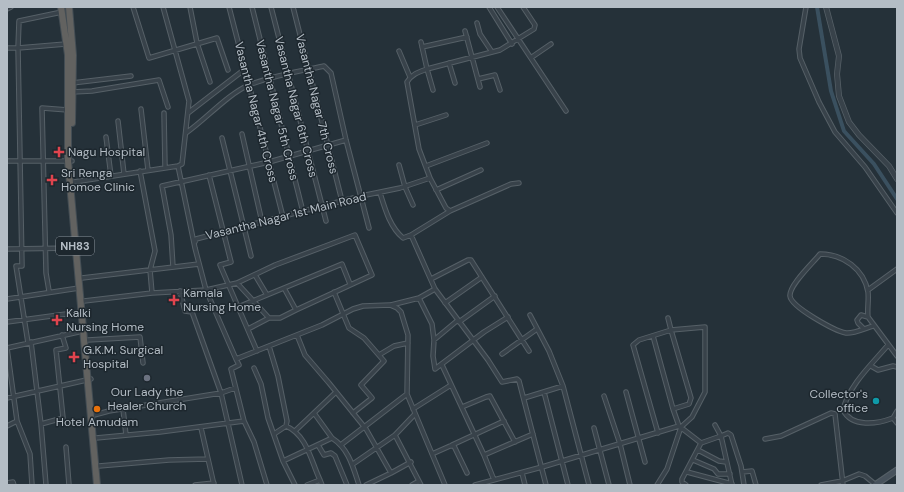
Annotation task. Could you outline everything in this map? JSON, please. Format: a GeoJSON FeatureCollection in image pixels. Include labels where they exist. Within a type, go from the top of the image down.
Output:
{"type":"FeatureCollection","features":[{"type":"Feature","properties":{"kind":"highway","name":"NH83"},"geometry":{"type":"LineString","coordinates":[[68,7],[72,36],[72,83],[68,110],[70,161],[76,248],[88,340],[89,379],[97,485]]}},
{"type":"Feature","properties":{"kind":"highway","name":"NH83"},"geometry":{"type":"LineString","coordinates":[[62,9],[68,44],[70,161],[74,182],[80,278],[79,288],[94,415],[100,485]]}},
{"type":"Feature","properties":{"kind":"main road"},"geometry":{"type":"LineString","coordinates":[[875,485],[897,470]]}},
{"type":"Feature","properties":{"kind":"street"},"geometry":{"type":"LineString","coordinates":[[7,9],[11,7]]}},
{"type":"Feature","properties":{"kind":"street"},"geometry":{"type":"LineString","coordinates":[[133,7],[149,58],[217,38],[228,70]]}},
{"type":"Feature","properties":{"kind":"street"},"geometry":{"type":"LineString","coordinates":[[74,182],[178,166],[182,164],[189,101],[163,7]]}},
{"type":"Feature","properties":{"kind":"street"},"geometry":{"type":"LineString","coordinates":[[190,7],[197,43],[210,82]]}},
{"type":"Feature","properties":{"kind":"street","name":"Vasantha Nagar 4th Cross"},"geometry":{"type":"LineString","coordinates":[[229,7],[283,216]]}},
{"type":"Feature","properties":{"kind":"street","name":"Vasantha Nagar 5th Cross"},"geometry":{"type":"LineString","coordinates":[[252,7],[303,212]]}},
{"type":"Feature","properties":{"kind":"street","name":"Vasantha Nagar 6th Cross"},"geometry":{"type":"LineString","coordinates":[[271,7],[321,207],[326,221]]}},
{"type":"Feature","properties":{"kind":"street","name":"Vasantha Nagar 7th Cross"},"geometry":{"type":"LineString","coordinates":[[292,7],[342,201]]}},
{"type":"Feature","properties":{"kind":"street"},"geometry":{"type":"LineString","coordinates":[[489,7],[512,44]]}},
{"type":"Feature","properties":{"kind":"street"},"geometry":{"type":"LineString","coordinates":[[497,7],[532,57],[566,111]]}},
{"type":"Feature","properties":{"kind":"street"},"geometry":{"type":"LineString","coordinates":[[410,78],[427,69],[492,52],[520,40],[536,27],[523,7]]}},
{"type":"Feature","properties":{"kind":"street"},"geometry":{"type":"LineString","coordinates":[[806,7],[799,49],[800,58],[819,102],[835,132],[865,167],[897,213]]}},
{"type":"Feature","properties":{"kind":"street"},"geometry":{"type":"LineString","coordinates":[[826,7],[839,56],[837,74],[839,96],[849,122],[859,135],[890,166],[897,179]]}},
{"type":"Feature","properties":{"kind":"street"},"geometry":{"type":"LineString","coordinates":[[46,485],[41,424],[30,343],[23,320],[16,266],[22,266],[18,48],[20,21],[62,9]]}},
{"type":"Feature","properties":{"kind":"street"},"geometry":{"type":"LineString","coordinates":[[477,23],[480,34],[492,52]]}},
{"type":"Feature","properties":{"kind":"street"},"geometry":{"type":"LineString","coordinates":[[465,31],[480,87]]}},
{"type":"Feature","properties":{"kind":"street"},"geometry":{"type":"LineString","coordinates":[[422,47],[467,37]]}},
{"type":"Feature","properties":{"kind":"street"},"geometry":{"type":"LineString","coordinates":[[421,42],[433,90]]}},
{"type":"Feature","properties":{"kind":"street"},"geometry":{"type":"LineString","coordinates":[[7,48],[68,44]]}},
{"type":"Feature","properties":{"kind":"street"},"geometry":{"type":"LineString","coordinates":[[532,57],[551,44]]}},
{"type":"Feature","properties":{"kind":"street"},"geometry":{"type":"LineString","coordinates":[[399,51],[410,78],[408,82],[419,149],[430,178],[446,208],[450,211]]}},
{"type":"Feature","properties":{"kind":"street"},"geometry":{"type":"LineString","coordinates":[[449,63],[455,83]]}},
{"type":"Feature","properties":{"kind":"street"},"geometry":{"type":"LineString","coordinates":[[186,133],[235,94],[249,85],[324,66],[331,73],[346,140],[369,228]]}},
{"type":"Feature","properties":{"kind":"street"},"geometry":{"type":"LineString","coordinates":[[188,113],[245,69]]}},
{"type":"Feature","properties":{"kind":"street"},"geometry":{"type":"LineString","coordinates":[[478,79],[495,75],[500,90]]}},
{"type":"Feature","properties":{"kind":"street"},"geometry":{"type":"LineString","coordinates":[[72,83],[131,76]]}},
{"type":"Feature","properties":{"kind":"street"},"geometry":{"type":"LineString","coordinates":[[70,92],[92,91],[159,80],[168,107]]}},
{"type":"Feature","properties":{"kind":"street"},"geometry":{"type":"LineString","coordinates":[[49,291],[46,273],[45,248],[42,108],[68,110]]}},
{"type":"Feature","properties":{"kind":"street"},"geometry":{"type":"LineString","coordinates":[[141,109],[148,170]]}},
{"type":"Feature","properties":{"kind":"street"},"geometry":{"type":"LineString","coordinates":[[164,113],[166,167]]}},
{"type":"Feature","properties":{"kind":"street"},"geometry":{"type":"LineString","coordinates":[[415,125],[446,115]]}},
{"type":"Feature","properties":{"kind":"street"},"geometry":{"type":"LineString","coordinates":[[118,120],[124,174]]}},
{"type":"Feature","properties":{"kind":"street"},"geometry":{"type":"LineString","coordinates":[[242,134],[262,222]]}},
{"type":"Feature","properties":{"kind":"street"},"geometry":{"type":"LineString","coordinates":[[106,137],[111,176]]}},
{"type":"Feature","properties":{"kind":"street"},"geometry":{"type":"LineString","coordinates":[[222,138],[251,256]]}},
{"type":"Feature","properties":{"kind":"street"},"geometry":{"type":"LineString","coordinates":[[172,267],[171,235],[162,186],[269,162],[327,147],[346,140]]}},
{"type":"Feature","properties":{"kind":"street"},"geometry":{"type":"LineString","coordinates":[[426,166],[487,143]]}},
{"type":"Feature","properties":{"kind":"street"},"geometry":{"type":"LineString","coordinates":[[7,161],[70,161]]}},
{"type":"Feature","properties":{"kind":"street"},"geometry":{"type":"LineString","coordinates":[[178,166],[206,290],[239,365],[231,369],[235,388],[244,421],[254,442],[267,485]]}},
{"type":"Feature","properties":{"kind":"street"},"geometry":{"type":"LineString","coordinates":[[399,166],[405,187],[413,205]]}},
{"type":"Feature","properties":{"kind":"street"},"geometry":{"type":"LineString","coordinates":[[436,190],[481,170]]}},
{"type":"Feature","properties":{"kind":"street"},"geometry":{"type":"LineString","coordinates":[[140,171],[155,251],[150,270],[152,294]]}},
{"type":"Feature","properties":{"kind":"street"},"geometry":{"type":"LineString","coordinates":[[209,175],[232,262],[220,265],[257,351]]}},
{"type":"Feature","properties":{"kind":"street","name":"Vasantha Nagar 1st Main Road"},"geometry":{"type":"LineString","coordinates":[[194,242],[196,239],[361,196],[405,187],[430,178]]}},
{"type":"Feature","properties":{"kind":"street"},"geometry":{"type":"LineString","coordinates":[[380,193],[390,220],[399,235],[403,238],[411,235],[450,211],[511,184],[519,183]]}},
{"type":"Feature","properties":{"kind":"street"},"geometry":{"type":"LineString","coordinates":[[84,301],[180,291],[206,290],[228,286],[275,265],[355,235],[372,276],[350,284],[280,318],[269,318],[248,329]]}},
{"type":"Feature","properties":{"kind":"street"},"geometry":{"type":"LineString","coordinates":[[411,235],[435,289],[502,382],[517,379],[519,381],[546,485]]}},
{"type":"Feature","properties":{"kind":"street"},"geometry":{"type":"LineString","coordinates":[[7,249],[76,248]]}},
{"type":"Feature","properties":{"kind":"street"},"geometry":{"type":"LineString","coordinates":[[873,326],[846,333],[799,308],[792,302],[790,295],[792,286],[820,254],[842,258],[858,270],[864,280],[868,290],[868,317],[873,326],[897,356]]}},
{"type":"Feature","properties":{"kind":"street"},"geometry":{"type":"LineString","coordinates":[[431,279],[469,259],[523,339],[529,351]]}},
{"type":"Feature","properties":{"kind":"street"},"geometry":{"type":"LineString","coordinates":[[80,278],[199,264]]}},
{"type":"Feature","properties":{"kind":"street"},"geometry":{"type":"LineString","coordinates":[[238,307],[342,264],[350,284]]}},
{"type":"Feature","properties":{"kind":"street"},"geometry":{"type":"LineString","coordinates":[[868,290],[897,270]]}},
{"type":"Feature","properties":{"kind":"street"},"geometry":{"type":"LineString","coordinates":[[255,275],[266,295]]}},
{"type":"Feature","properties":{"kind":"street"},"geometry":{"type":"LineString","coordinates":[[445,302],[482,277]]}},
{"type":"Feature","properties":{"kind":"street"},"geometry":{"type":"LineString","coordinates":[[237,283],[269,318]]}},
{"type":"Feature","properties":{"kind":"street"},"geometry":{"type":"LineString","coordinates":[[7,298],[79,288]]}},
{"type":"Feature","properties":{"kind":"street"},"geometry":{"type":"LineString","coordinates":[[284,288],[296,310]]}},
{"type":"Feature","properties":{"kind":"street"},"geometry":{"type":"LineString","coordinates":[[236,359],[297,335],[363,306],[390,305],[419,298],[435,289]]}},
{"type":"Feature","properties":{"kind":"street"},"geometry":{"type":"LineString","coordinates":[[180,291],[185,311],[192,312],[221,393],[226,425],[242,485]]}},
{"type":"Feature","properties":{"kind":"street"},"geometry":{"type":"LineString","coordinates":[[334,292],[342,314],[352,332],[364,338],[384,361],[361,385],[372,398],[353,413]]}},
{"type":"Feature","properties":{"kind":"street"},"geometry":{"type":"LineString","coordinates":[[434,340],[494,296]]}},
{"type":"Feature","properties":{"kind":"street"},"geometry":{"type":"LineString","coordinates":[[419,298],[432,324],[434,340],[434,368],[437,369],[473,340],[508,317]]}},
{"type":"Feature","properties":{"kind":"street"},"geometry":{"type":"LineString","coordinates":[[390,305],[398,308],[407,326],[407,394],[445,485]]}},
{"type":"Feature","properties":{"kind":"street"},"geometry":{"type":"LineString","coordinates":[[7,322],[81,312]]}},
{"type":"Feature","properties":{"kind":"street"},"geometry":{"type":"LineString","coordinates":[[530,315],[563,386],[588,485]]}},
{"type":"Feature","properties":{"kind":"street"},"geometry":{"type":"LineString","coordinates":[[864,329],[860,327],[857,320],[862,315],[868,317]]}},
{"type":"Feature","properties":{"kind":"street"},"geometry":{"type":"LineString","coordinates":[[668,318],[691,402],[698,406]]}},
{"type":"Feature","properties":{"kind":"street"},"geometry":{"type":"LineString","coordinates":[[475,485],[522,473],[658,432],[680,427],[689,420],[705,392],[705,327],[672,330],[639,340],[633,345],[658,432]]}},
{"type":"Feature","properties":{"kind":"street"},"geometry":{"type":"LineString","coordinates":[[502,354],[537,329]]}},
{"type":"Feature","properties":{"kind":"street"},"geometry":{"type":"LineString","coordinates":[[32,485],[30,454],[17,421],[9,372],[7,348],[83,331]]}},
{"type":"Feature","properties":{"kind":"street"},"geometry":{"type":"LineString","coordinates":[[41,424],[63,418],[56,350],[66,348],[62,335]]}},
{"type":"Feature","properties":{"kind":"street"},"geometry":{"type":"LineString","coordinates":[[297,335],[305,356],[364,427],[391,473]]}},
{"type":"Feature","properties":{"kind":"street"},"geometry":{"type":"LineString","coordinates":[[653,336],[673,409],[680,427],[701,443]]}},
{"type":"Feature","properties":{"kind":"street"},"geometry":{"type":"LineString","coordinates":[[88,340],[140,337],[144,363]]}},
{"type":"Feature","properties":{"kind":"street"},"geometry":{"type":"LineString","coordinates":[[379,355],[394,346],[408,344]]}},
{"type":"Feature","properties":{"kind":"street"},"geometry":{"type":"LineString","coordinates":[[888,345],[851,392],[843,410],[850,419],[862,422],[880,422],[893,418],[897,411]]}},
{"type":"Feature","properties":{"kind":"street"},"geometry":{"type":"LineString","coordinates":[[268,346],[280,386],[287,421],[286,426],[274,434]]}},
{"type":"Feature","properties":{"kind":"street"},"geometry":{"type":"LineString","coordinates":[[442,365],[494,480]]}},
{"type":"Feature","properties":{"kind":"street"},"geometry":{"type":"LineString","coordinates":[[871,366],[878,370],[893,366],[897,367]]}},
{"type":"Feature","properties":{"kind":"street"},"geometry":{"type":"LineString","coordinates":[[254,368],[261,384],[268,418],[283,461],[295,485]]}},
{"type":"Feature","properties":{"kind":"street"},"geometry":{"type":"LineString","coordinates":[[7,398],[89,379]]}},
{"type":"Feature","properties":{"kind":"street"},"geometry":{"type":"LineString","coordinates":[[413,409],[451,385]]}},
{"type":"Feature","properties":{"kind":"street"},"geometry":{"type":"LineString","coordinates":[[524,398],[563,386]]}},
{"type":"Feature","properties":{"kind":"street"},"geometry":{"type":"LineString","coordinates":[[94,415],[221,393],[235,388]]}},
{"type":"Feature","properties":{"kind":"street"},"geometry":{"type":"LineString","coordinates":[[296,430],[336,392]]}},
{"type":"Feature","properties":{"kind":"street"},"geometry":{"type":"LineString","coordinates":[[544,392],[568,485]]}},
{"type":"Feature","properties":{"kind":"street"},"geometry":{"type":"LineString","coordinates":[[626,392],[645,462]]}},
{"type":"Feature","properties":{"kind":"street"},"geometry":{"type":"LineString","coordinates":[[342,444],[407,394]]}},
{"type":"Feature","properties":{"kind":"street"},"geometry":{"type":"LineString","coordinates":[[462,407],[490,396],[515,442]]}},
{"type":"Feature","properties":{"kind":"street"},"geometry":{"type":"LineString","coordinates":[[604,396],[620,444],[630,485]]}},
{"type":"Feature","properties":{"kind":"street"},"geometry":{"type":"LineString","coordinates":[[673,409],[691,402]]}},
{"type":"Feature","properties":{"kind":"street"},"geometry":{"type":"LineString","coordinates":[[123,409],[126,435]]}},
{"type":"Feature","properties":{"kind":"street"},"geometry":{"type":"LineString","coordinates":[[314,413],[332,438],[342,444],[353,464],[359,485]]}},
{"type":"Feature","properties":{"kind":"street"},"geometry":{"type":"LineString","coordinates":[[765,439],[781,436],[831,413],[834,414],[842,464],[842,483]]}},
{"type":"Feature","properties":{"kind":"street"},"geometry":{"type":"LineString","coordinates":[[353,464],[395,435],[415,414]]}},
{"type":"Feature","properties":{"kind":"street"},"geometry":{"type":"LineString","coordinates":[[893,418],[897,423]]}},
{"type":"Feature","properties":{"kind":"street"},"geometry":{"type":"LineString","coordinates":[[7,426],[17,421]]}},
{"type":"Feature","properties":{"kind":"street"},"geometry":{"type":"LineString","coordinates":[[96,438],[201,428],[244,421]]}},
{"type":"Feature","properties":{"kind":"street"},"geometry":{"type":"LineString","coordinates":[[432,454],[504,421]]}},
{"type":"Feature","properties":{"kind":"street"},"geometry":{"type":"LineString","coordinates":[[687,472],[732,485],[721,436],[715,425]]}},
{"type":"Feature","properties":{"kind":"street"},"geometry":{"type":"LineString","coordinates":[[286,426],[296,430],[308,449],[322,485]]}},
{"type":"Feature","properties":{"kind":"street"},"geometry":{"type":"LineString","coordinates":[[658,485],[667,469],[680,427]]}},
{"type":"Feature","properties":{"kind":"street"},"geometry":{"type":"LineString","coordinates":[[195,485],[214,484],[201,428]]}},
{"type":"Feature","properties":{"kind":"street"},"geometry":{"type":"LineString","coordinates":[[594,428],[608,485]]}},
{"type":"Feature","properties":{"kind":"street"},"geometry":{"type":"LineString","coordinates":[[686,485],[682,482],[701,443],[728,433],[731,435],[742,472],[744,485]]}},
{"type":"Feature","properties":{"kind":"street"},"geometry":{"type":"LineString","coordinates":[[484,455],[533,434]]}},
{"type":"Feature","properties":{"kind":"street"},"geometry":{"type":"LineString","coordinates":[[395,435],[411,462],[420,483],[412,485]]}},
{"type":"Feature","properties":{"kind":"street"},"geometry":{"type":"LineString","coordinates":[[283,461],[332,438]]}},
{"type":"Feature","properties":{"kind":"street"},"geometry":{"type":"LineString","coordinates":[[318,445],[324,455],[331,453],[335,456],[347,485]]}},
{"type":"Feature","properties":{"kind":"street"},"geometry":{"type":"LineString","coordinates":[[452,445],[455,447],[466,473]]}},
{"type":"Feature","properties":{"kind":"street"},"geometry":{"type":"LineString","coordinates":[[66,447],[69,485]]}},
{"type":"Feature","properties":{"kind":"street"},"geometry":{"type":"LineString","coordinates":[[698,450],[726,462]]}},
{"type":"Feature","properties":{"kind":"street"},"geometry":{"type":"LineString","coordinates":[[99,466],[169,460],[208,459]]}},
{"type":"Feature","properties":{"kind":"street"},"geometry":{"type":"LineString","coordinates":[[693,460],[714,469],[718,474],[730,474]]}},
{"type":"Feature","properties":{"kind":"street"},"geometry":{"type":"LineString","coordinates":[[366,485],[411,462]]}},
{"type":"Feature","properties":{"kind":"street"},"geometry":{"type":"LineString","coordinates":[[742,472],[752,471],[756,485]]}},
{"type":"Feature","properties":{"kind":"street"},"geometry":{"type":"LineString","coordinates":[[522,473],[525,485]]}},
{"type":"Feature","properties":{"kind":"street"},"geometry":{"type":"LineString","coordinates":[[821,485],[842,483],[863,474],[875,485]]}},
{"type":"Feature","properties":{"kind":"street"},"geometry":{"type":"LineString","coordinates":[[307,485],[320,480]]}},
{"type":"Feature","properties":{"kind":"street"},"geometry":{"type":"LineString","coordinates":[[7,483],[13,482],[14,485]]}},
{"type":"Feature","properties":{"kind":"waterway"},"geometry":{"type":"LineString","coordinates":[[817,7],[831,91],[844,131],[874,164],[897,199]]}},
{"type":"Feature","properties":{"kind":"place","name":"Nagu Hospital"},"geometry":{"type":"Point","coordinates":[59,152]}},
{"type":"Feature","properties":{"kind":"place","name":"Sri Renga Homoe Clinic"},"geometry":{"type":"Point","coordinates":[52,180]}},
{"type":"Feature","properties":{"kind":"place","name":"Kamala Nursing Home"},"geometry":{"type":"Point","coordinates":[174,300]}},
{"type":"Feature","properties":{"kind":"place","name":"Kalki Nursing Home"},"geometry":{"type":"Point","coordinates":[57,320]}},
{"type":"Feature","properties":{"kind":"place","name":"G.K.M. Surgical Hospital"},"geometry":{"type":"Point","coordinates":[74,357]}},
{"type":"Feature","properties":{"kind":"place","name":"Our Lady the Healer Church"},"geometry":{"type":"Point","coordinates":[147,378]}},
{"type":"Feature","properties":{"kind":"place","name":"Collector's office"},"geometry":{"type":"Point","coordinates":[876,401]}},
{"type":"Feature","properties":{"kind":"place","name":"Hotel Amudam"},"geometry":{"type":"Point","coordinates":[97,409]}}]}
